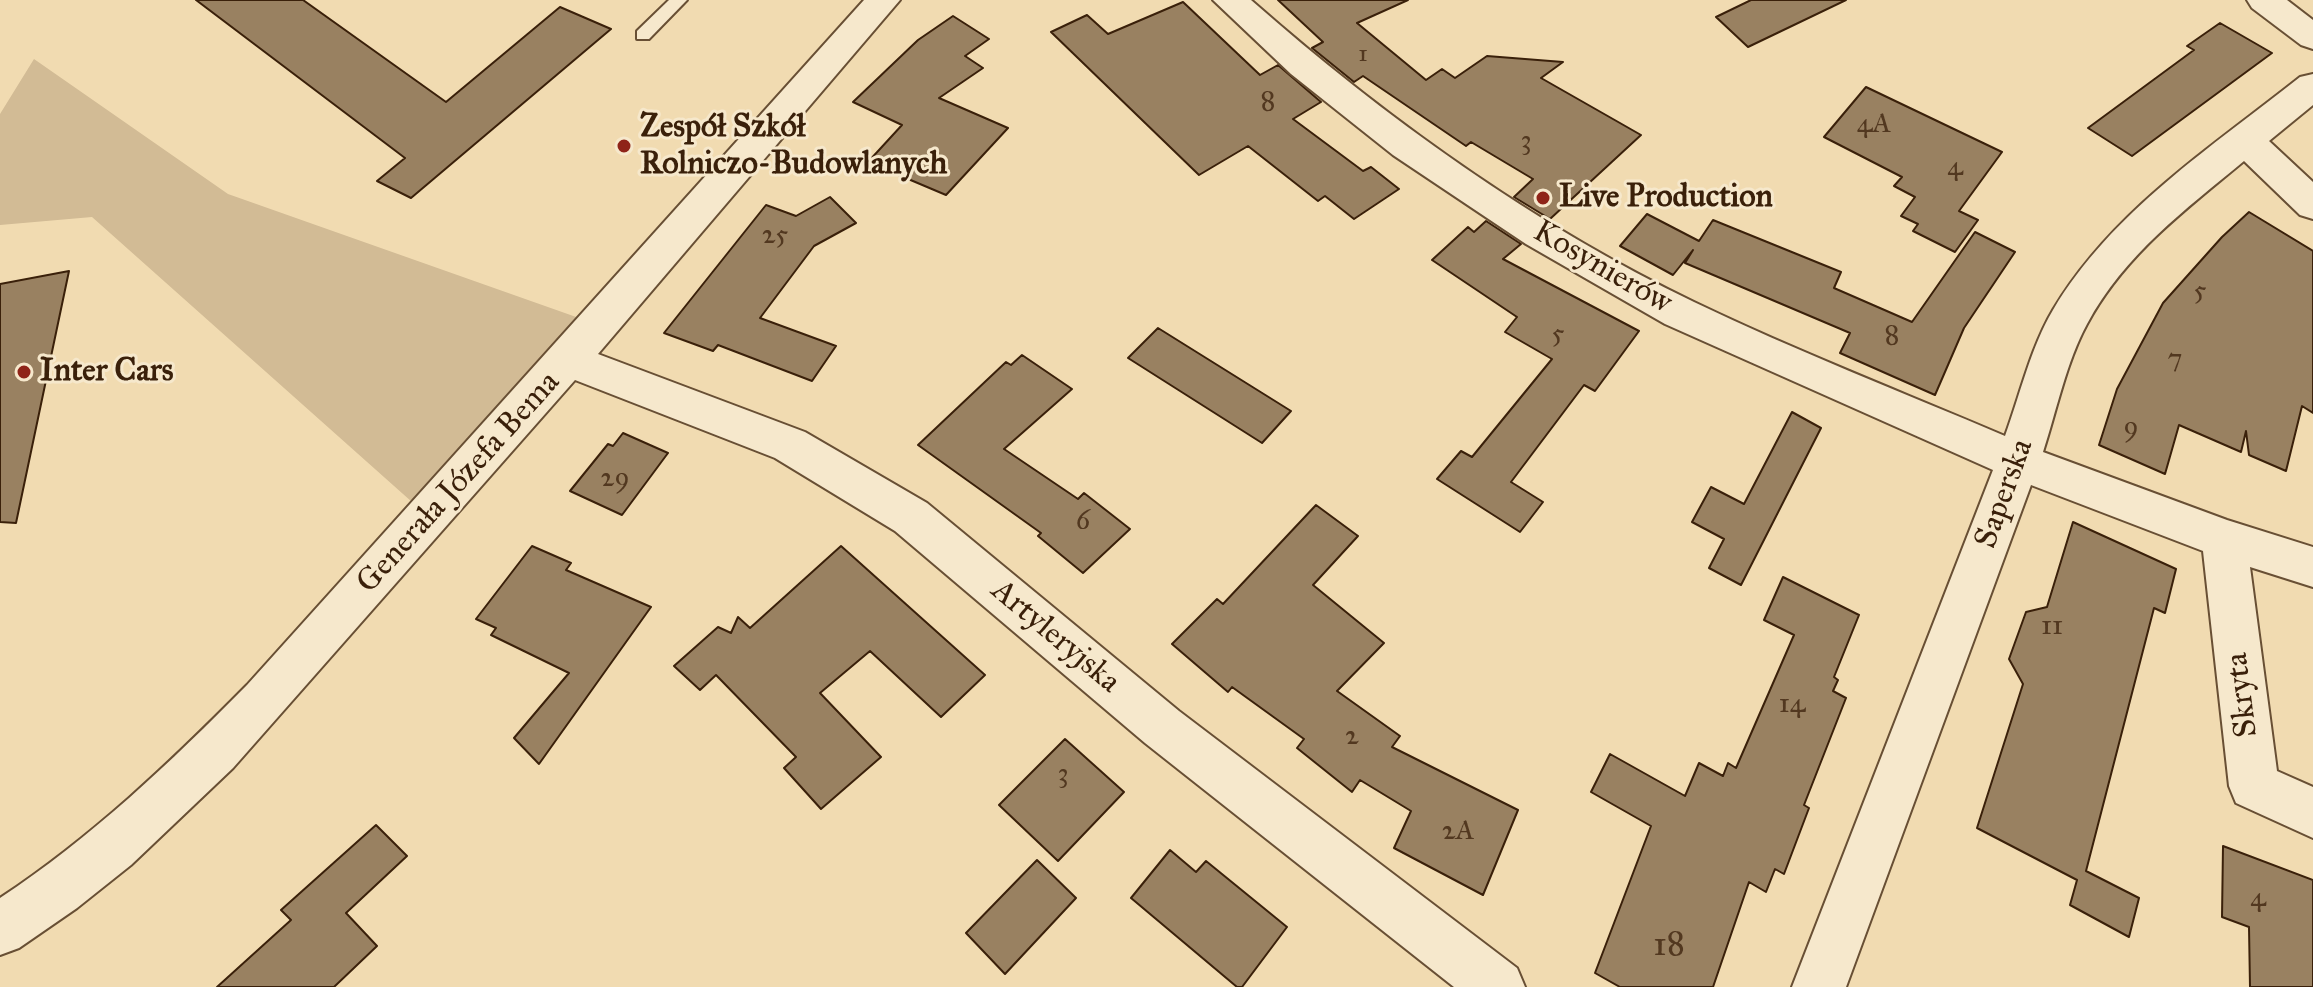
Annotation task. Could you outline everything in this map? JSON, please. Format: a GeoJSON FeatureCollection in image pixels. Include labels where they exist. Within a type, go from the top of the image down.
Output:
{"type":"FeatureCollection","features":[{"type":"Feature","properties":{"kind":"street","name":"Generała Józefa Bema"},"geometry":{"type":"LineString","coordinates":[[0,929],[57,892],[157,812],[277,686],[569,360],[883,0]]}},
{"type":"Feature","properties":{"kind":"street","name":"Kosynierów"},"geometry":{"type":"LineString","coordinates":[[1230,0],[1303,65],[1406,146],[1540,234],[1679,313],[2018,461]]}},
{"type":"Feature","properties":{"kind":"street"},"geometry":{"type":"LineString","coordinates":[[2264,0],[2313,37]]}},
{"type":"Feature","properties":{"kind":"street","name":"Saperska"},"geometry":{"type":"LineString","coordinates":[[1819,987],[2018,461],[2067,321],[2100,271],[2136,229],[2313,86]]}},
{"type":"Feature","properties":{"kind":"street"},"geometry":{"type":"LineString","coordinates":[[2244,139],[2313,205]]}},
{"type":"Feature","properties":{"kind":"street","name":"Artyleryjska"},"geometry":{"type":"LineString","coordinates":[[569,360],[790,445],[911,517],[1162,727],[1498,987]]}},
{"type":"Feature","properties":{"kind":"street"},"geometry":{"type":"LineString","coordinates":[[2018,461],[2224,539],[2313,567]]}},
{"type":"Feature","properties":{"kind":"street","name":"Skryta"},"geometry":{"type":"LineString","coordinates":[[2224,539],[2254,786],[2313,813]]}},
{"type":"Feature","properties":{"kind":"lane"},"geometry":{"type":"LineString","coordinates":[[643,35],[679,0]]}},
{"type":"Feature","properties":{"kind":"shaded area"},"geometry":{"type":"Polygon","coordinates":[[[34,59],[228,194],[579,318],[412,502],[92,217],[0,225],[0,114],[34,59]]]}},
{"type":"Feature","properties":{"kind":"building"},"geometry":{"type":"Polygon","coordinates":[[[196,0],[303,0],[446,102],[560,7],[611,29],[411,198],[377,181],[405,158],[196,0]]]}},
{"type":"Feature","properties":{"kind":"building"},"geometry":{"type":"Polygon","coordinates":[[[1278,0],[1408,0],[1357,23],[1426,80],[1442,69],[1455,78],[1487,56],[1563,62],[1541,78],[1641,135],[1550,219],[1514,197],[1533,179],[1471,142],[1466,146],[1363,76],[1354,82],[1312,48],[1323,42],[1278,0]]]}},
{"type":"Feature","properties":{"kind":"building"},"geometry":{"type":"Polygon","coordinates":[[[1751,0],[1846,0],[1748,47],[1716,17],[1751,0]]]}},
{"type":"Feature","properties":{"kind":"building"},"geometry":{"type":"Polygon","coordinates":[[[1183,2],[1260,75],[1278,65],[1321,102],[1293,119],[1363,171],[1371,167],[1399,189],[1354,219],[1325,196],[1318,201],[1248,146],[1199,175],[1051,32],[1087,15],[1108,34],[1183,2]]]}},
{"type":"Feature","properties":{"kind":"building"},"geometry":{"type":"Polygon","coordinates":[[[953,16],[989,39],[965,56],[983,68],[939,98],[1008,128],[946,195],[868,162],[902,125],[853,102],[918,40],[953,16]]]}},
{"type":"Feature","properties":{"kind":"building"},"geometry":{"type":"Polygon","coordinates":[[[2220,23],[2272,53],[2132,156],[2088,128],[2194,50],[2187,46],[2220,23]]]}},
{"type":"Feature","properties":{"kind":"building"},"geometry":{"type":"Polygon","coordinates":[[[1866,87],[2002,152],[1959,211],[1978,220],[1955,252],[1913,231],[1918,224],[1901,216],[1915,197],[1894,186],[1902,177],[1824,137],[1866,87]]]}},
{"type":"Feature","properties":{"kind":"building"},"geometry":{"type":"Polygon","coordinates":[[[830,197],[856,223],[814,246],[760,318],[836,346],[812,381],[718,345],[713,351],[664,333],[766,205],[796,216],[830,197]]]}},
{"type":"Feature","properties":{"kind":"building"},"geometry":{"type":"Polygon","coordinates":[[[2249,212],[2313,251],[2313,413],[2302,406],[2286,471],[2249,455],[2246,431],[2241,452],[2179,425],[2165,474],[2099,445],[2117,389],[2163,303],[2222,237],[2249,212]]]}},
{"type":"Feature","properties":{"kind":"building"},"geometry":{"type":"Polygon","coordinates":[[[1647,214],[1699,241],[1713,220],[1841,272],[1834,288],[1912,322],[1975,232],[2015,252],[1964,328],[1935,395],[1840,353],[1850,333],[1685,263],[1693,250],[1673,275],[1620,246],[1647,214]]]}},
{"type":"Feature","properties":{"kind":"building"},"geometry":{"type":"Polygon","coordinates":[[[1486,221],[1521,244],[1503,259],[1639,331],[1595,391],[1584,385],[1511,482],[1543,502],[1520,532],[1437,479],[1461,451],[1472,457],[1552,359],[1505,332],[1517,317],[1432,260],[1468,227],[1474,232],[1486,221]]]}},
{"type":"Feature","properties":{"kind":"building","name":"Inter Cars"},"geometry":{"type":"Polygon","coordinates":[[[69,271],[16,523],[0,522],[0,284],[69,271]]]}},
{"type":"Feature","properties":{"kind":"building"},"geometry":{"type":"Polygon","coordinates":[[[1158,328],[1291,411],[1262,443],[1128,358],[1158,328]]]}},
{"type":"Feature","properties":{"kind":"building"},"geometry":{"type":"Polygon","coordinates":[[[1022,355],[1072,389],[1004,449],[1078,499],[1084,493],[1130,529],[1083,573],[1038,536],[1041,533],[918,445],[1006,362],[1011,365],[1022,355]]]}},
{"type":"Feature","properties":{"kind":"building"},"geometry":{"type":"Polygon","coordinates":[[[1792,412],[1821,428],[1741,585],[1709,568],[1724,539],[1692,522],[1711,487],[1744,504],[1792,412]]]}},
{"type":"Feature","properties":{"kind":"building"},"geometry":{"type":"Polygon","coordinates":[[[623,433],[668,453],[622,515],[570,491],[608,444],[613,446],[623,433]]]}},
{"type":"Feature","properties":{"kind":"building"},"geometry":{"type":"Polygon","coordinates":[[[1316,505],[1358,536],[1313,585],[1384,643],[1337,691],[1400,736],[1392,747],[1518,810],[1483,895],[1394,848],[1411,811],[1360,780],[1352,792],[1297,748],[1304,739],[1232,687],[1228,692],[1172,644],[1217,599],[1223,604],[1316,505]]]}},
{"type":"Feature","properties":{"kind":"building"},"geometry":{"type":"Polygon","coordinates":[[[2073,522],[2176,569],[2165,613],[2154,608],[2086,871],[2139,898],[2129,937],[2070,905],[2077,880],[1977,828],[2023,684],[2009,659],[2026,612],[2047,607],[2073,522]]]}},
{"type":"Feature","properties":{"kind":"building"},"geometry":{"type":"Polygon","coordinates":[[[532,546],[571,563],[566,570],[651,607],[539,764],[514,738],[569,673],[491,635],[496,628],[476,619],[532,546]]]}},
{"type":"Feature","properties":{"kind":"building"},"geometry":{"type":"Polygon","coordinates":[[[841,546],[985,675],[941,717],[870,651],[820,693],[881,757],[821,809],[784,768],[796,757],[716,675],[700,690],[674,666],[718,627],[731,633],[738,617],[750,628],[841,546]]]}},
{"type":"Feature","properties":{"kind":"building"},"geometry":{"type":"Polygon","coordinates":[[[1783,577],[1859,615],[1834,677],[1838,680],[1833,691],[1846,698],[1804,805],[1809,808],[1784,874],[1775,869],[1766,892],[1749,882],[1713,987],[1620,987],[1595,973],[1651,826],[1591,792],[1610,754],[1685,796],[1699,763],[1723,776],[1728,763],[1736,768],[1794,635],[1764,620],[1783,577]]]}},
{"type":"Feature","properties":{"kind":"building"},"geometry":{"type":"Polygon","coordinates":[[[1065,739],[1124,792],[1058,861],[999,805],[1065,739]]]}},
{"type":"Feature","properties":{"kind":"building"},"geometry":{"type":"Polygon","coordinates":[[[376,825],[407,856],[346,913],[377,946],[334,987],[217,987],[291,920],[281,910],[376,825]]]}},
{"type":"Feature","properties":{"kind":"building"},"geometry":{"type":"Polygon","coordinates":[[[2223,846],[2313,880],[2313,987],[2250,987],[2249,927],[2222,917],[2223,846]]]}},
{"type":"Feature","properties":{"kind":"building"},"geometry":{"type":"Polygon","coordinates":[[[1170,850],[1196,872],[1206,861],[1287,927],[1242,987],[1237,987],[1131,898],[1170,850]]]}},
{"type":"Feature","properties":{"kind":"building"},"geometry":{"type":"Polygon","coordinates":[[[1037,860],[1076,898],[1005,974],[966,933],[1037,860]]]}},
{"type":"Feature","properties":{"kind":"place","name":"Zespół Szkół Rolniczo-Budowlanych"},"geometry":{"type":"Point","coordinates":[624,146]}},
{"type":"Feature","properties":{"kind":"place","name":"Live Production"},"geometry":{"type":"Point","coordinates":[1543,198]}},
{"type":"Feature","properties":{"kind":"place","name":"Inter Cars"},"geometry":{"type":"Point","coordinates":[24,372]}}]}
